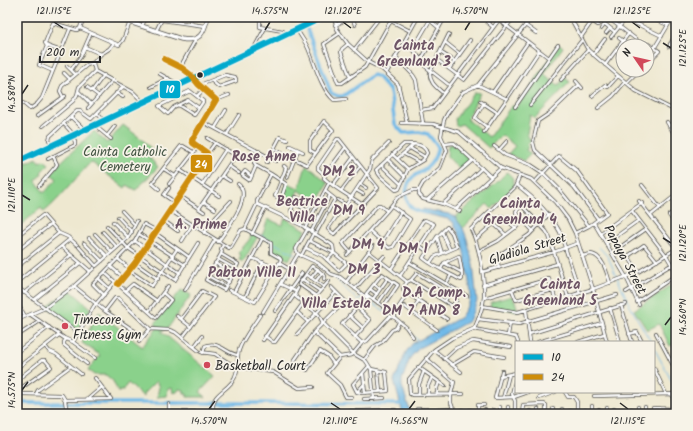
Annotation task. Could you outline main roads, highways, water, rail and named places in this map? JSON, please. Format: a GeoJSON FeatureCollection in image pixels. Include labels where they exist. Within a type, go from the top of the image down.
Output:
{"type":"FeatureCollection","features":[{"type":"Feature","properties":{"kind":"main road"},"geometry":{"type":"LineString","coordinates":[[114,17],[181,39],[189,40],[196,39],[202,34],[208,17]]}},
{"type":"Feature","properties":{"kind":"water"},"geometry":{"type":"Polygon","coordinates":[[[423,209],[449,214],[455,217],[463,228],[473,264],[477,301],[469,321],[419,348],[410,358],[402,380],[402,386],[411,414],[403,414],[394,381],[406,352],[413,343],[461,317],[469,303],[471,293],[462,241],[453,222],[448,219],[422,213],[423,209]]]}},
{"type":"Feature","properties":{"kind":"waterway"},"geometry":{"type":"LineString","coordinates":[[295,17],[302,21],[307,29],[331,93],[338,96],[343,96],[373,75],[378,77],[390,91],[395,124],[403,133],[419,132],[428,134],[438,147],[432,162],[424,170],[414,176],[409,182],[406,194],[409,205],[412,208],[419,212],[427,213]]}},
{"type":"Feature","properties":{"kind":"waterway"},"geometry":{"type":"LineString","coordinates":[[259,234],[283,248]]}},
{"type":"Feature","properties":{"kind":"waterway"},"geometry":{"type":"LineString","coordinates":[[599,247],[608,257],[630,306],[650,341]]}},
{"type":"Feature","properties":{"kind":"waterway"},"geometry":{"type":"LineString","coordinates":[[285,249],[297,255]]}},
{"type":"Feature","properties":{"kind":"waterway"},"geometry":{"type":"LineString","coordinates":[[333,276],[358,301],[361,297],[394,316]]}},
{"type":"Feature","properties":{"kind":"waterway"},"geometry":{"type":"LineString","coordinates":[[414,336],[418,341]]}},
{"type":"Feature","properties":{"kind":"waterway"},"geometry":{"type":"LineString","coordinates":[[655,350],[676,389]]}},
{"type":"Feature","properties":{"kind":"waterway"},"geometry":{"type":"LineString","coordinates":[[17,403],[403,404]]}},
{"type":"Feature","properties":{"kind":"place","name":"Timecore Fitness Gym"},"geometry":{"type":"Point","coordinates":[65,326]}},
{"type":"Feature","properties":{"kind":"place","name":"Basketball Court"},"geometry":{"type":"Point","coordinates":[207,365]}},
{"type":"Feature","properties":{"kind":"district","name":"Cainta Greenland 3"},"geometry":{"type":"Point","coordinates":[414,54]}},
{"type":"Feature","properties":{"kind":"district","name":"Rose Anne"},"geometry":{"type":"Point","coordinates":[264,156]}},
{"type":"Feature","properties":{"kind":"district","name":"DM 2"},"geometry":{"type":"Point","coordinates":[339,171]}},
{"type":"Feature","properties":{"kind":"district","name":"Beatrice Villa"},"geometry":{"type":"Point","coordinates":[302,210]}},
{"type":"Feature","properties":{"kind":"district","name":"DM 9"},"geometry":{"type":"Point","coordinates":[349,210]}},
{"type":"Feature","properties":{"kind":"district","name":"Cainta Greenland 4"},"geometry":{"type":"Point","coordinates":[520,212]}},
{"type":"Feature","properties":{"kind":"district","name":"A. Prime"},"geometry":{"type":"Point","coordinates":[201,224]}},
{"type":"Feature","properties":{"kind":"district","name":"DM 4"},"geometry":{"type":"Point","coordinates":[368,244]}},
{"type":"Feature","properties":{"kind":"district","name":"DM 1"},"geometry":{"type":"Point","coordinates":[413,248]}},
{"type":"Feature","properties":{"kind":"district","name":"DM 3"},"geometry":{"type":"Point","coordinates":[364,269]}},
{"type":"Feature","properties":{"kind":"district","name":"Pabton Ville II"},"geometry":{"type":"Point","coordinates":[252,272]}},
{"type":"Feature","properties":{"kind":"district","name":"D.A Comp."},"geometry":{"type":"Point","coordinates":[434,292]}},
{"type":"Feature","properties":{"kind":"district","name":"Cainta Greenland 5"},"geometry":{"type":"Point","coordinates":[560,292]}},
{"type":"Feature","properties":{"kind":"district","name":"Villa Estela"},"geometry":{"type":"Point","coordinates":[336,303]}},
{"type":"Feature","properties":{"kind":"district","name":"DM 7 AND 8"},"geometry":{"type":"Point","coordinates":[421,310]}},
{"type":"Feature","properties":{"kind":"park label","name":"Cainta Catholic Cemetery"},"geometry":{"type":"Point","coordinates":[125,158]}}]}
